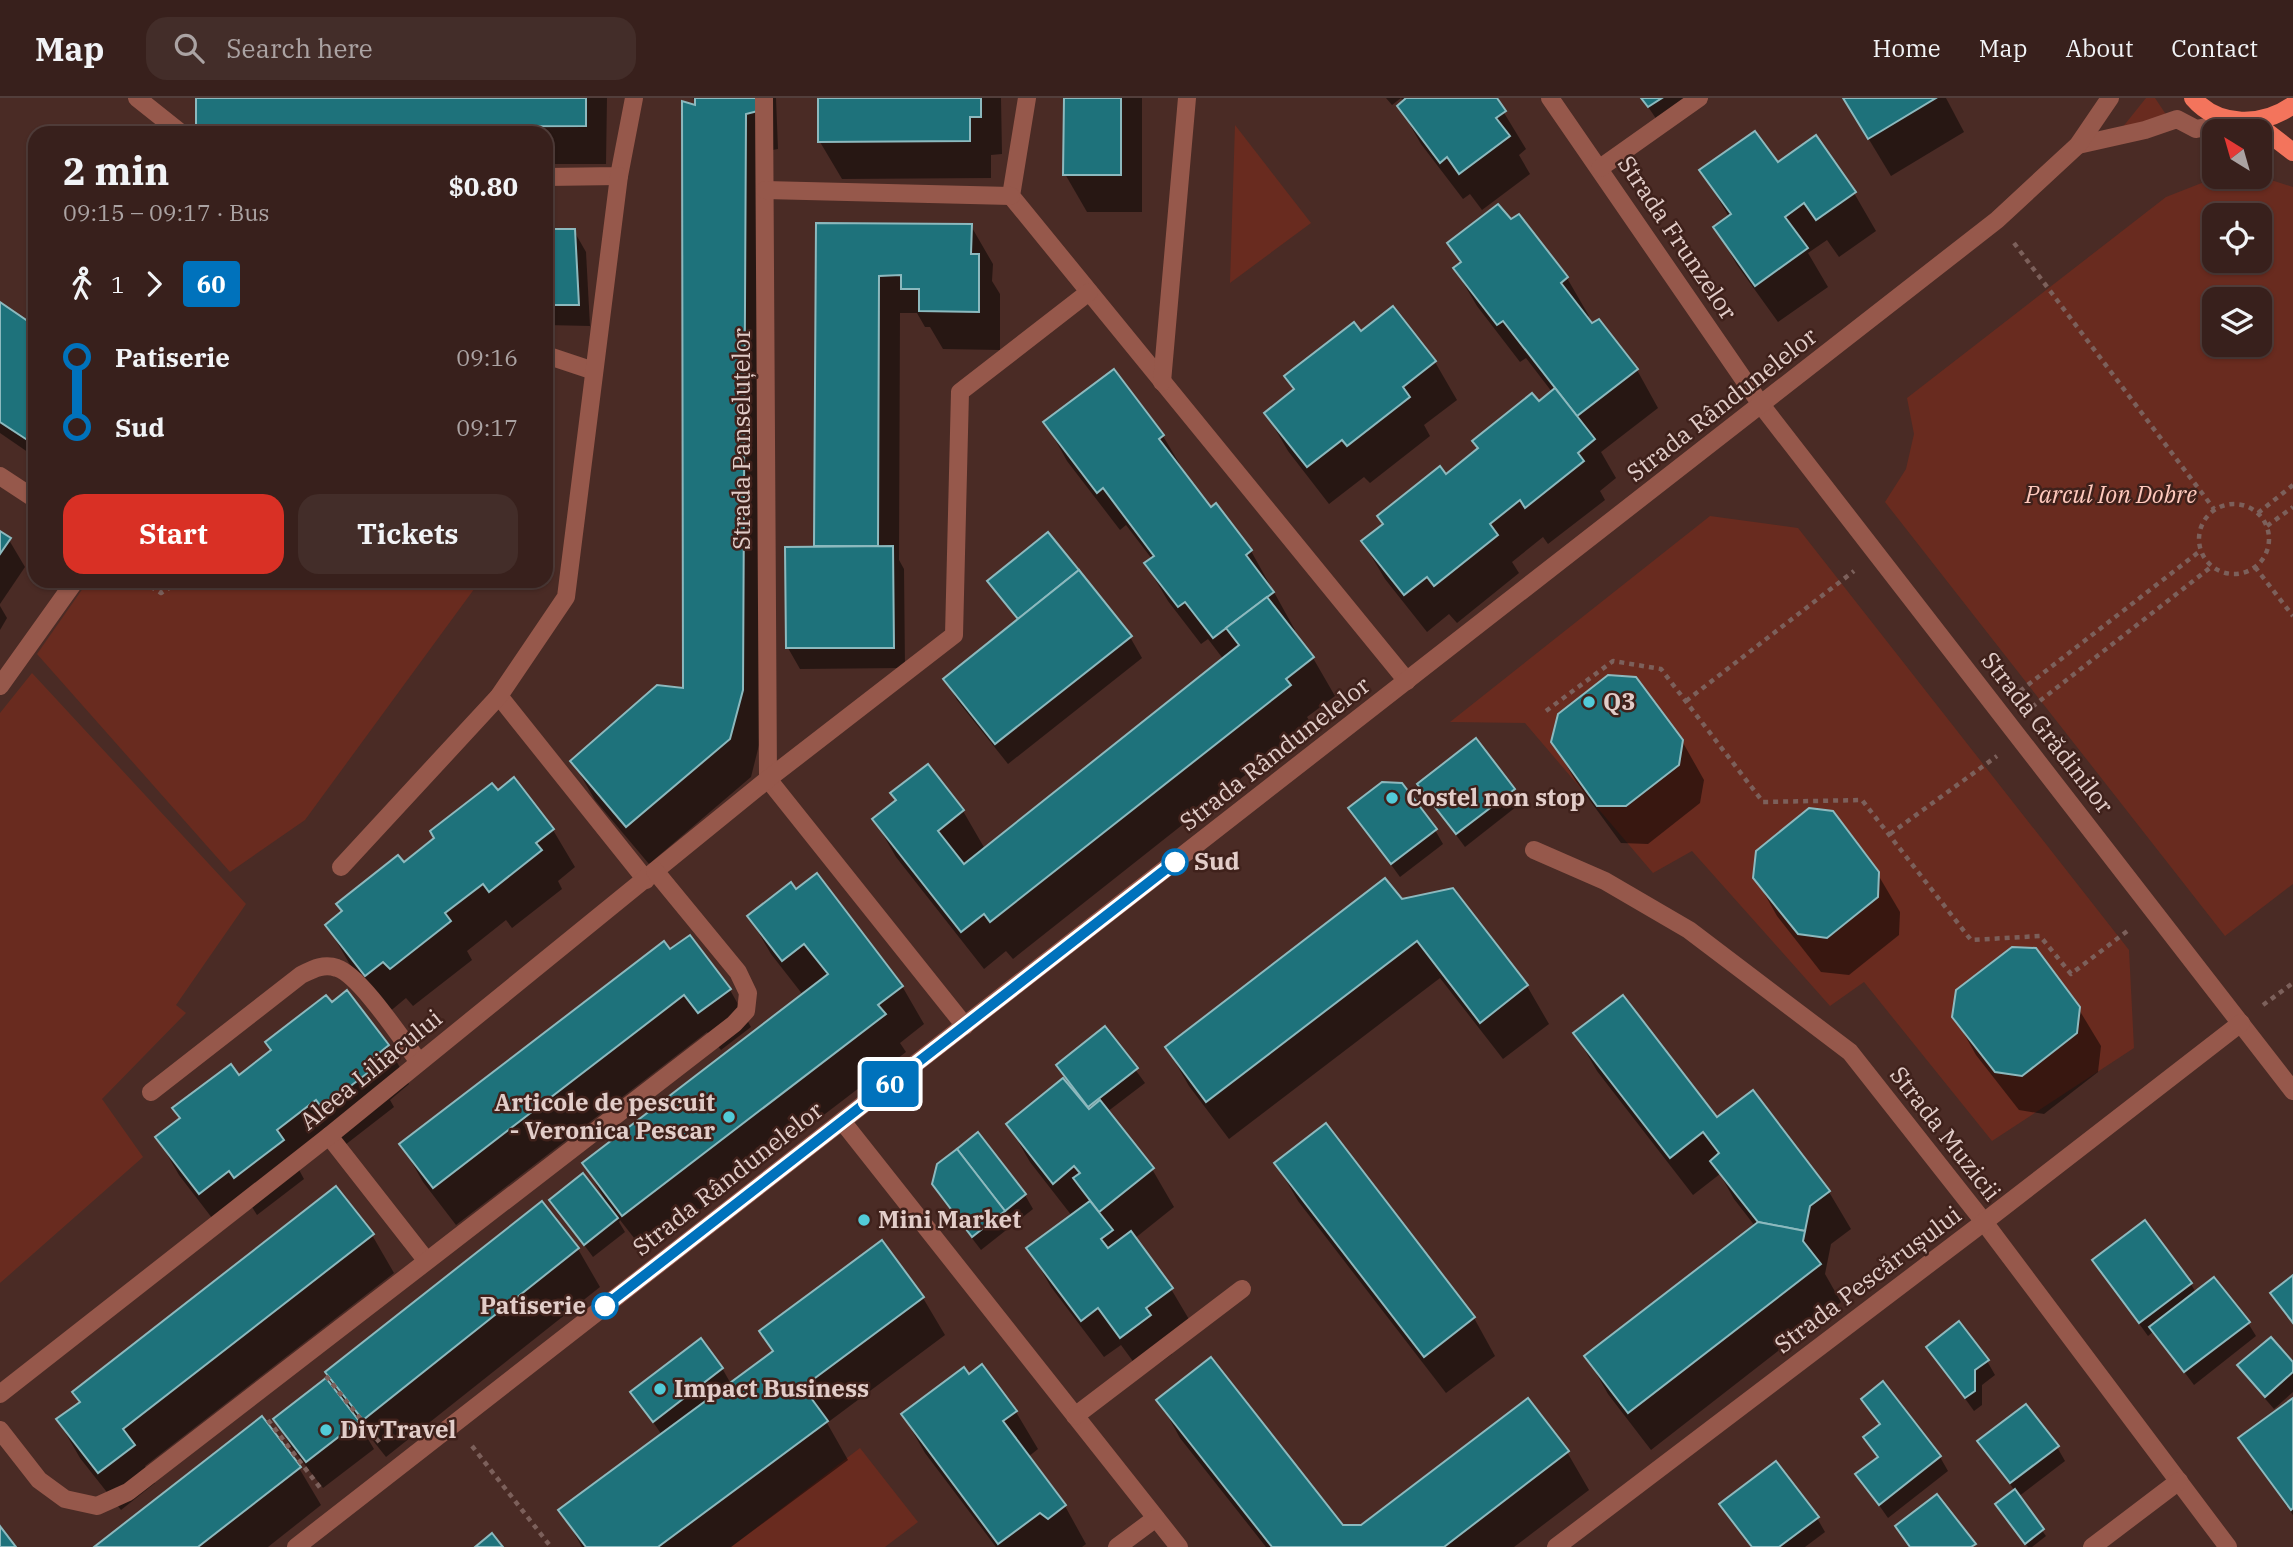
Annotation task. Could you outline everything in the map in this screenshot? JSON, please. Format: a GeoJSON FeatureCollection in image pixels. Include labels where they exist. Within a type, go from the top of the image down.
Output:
{"type":"FeatureCollection","features":[{"type":"Feature","properties":{"kind":"main road"},"geometry":{"type":"LineString","coordinates":[[2193,98],[2216,115],[2233,119]]}},
{"type":"Feature","properties":{"kind":"main road"},"geometry":{"type":"LineString","coordinates":[[2260,119],[2279,115],[2293,105]]}},
{"type":"Feature","properties":{"kind":"main road"},"geometry":{"type":"LineString","coordinates":[[2272,139],[2293,152]]}},
{"type":"Feature","properties":{"kind":"street"},"geometry":{"type":"LineString","coordinates":[[137,98],[172,126]]}},
{"type":"Feature","properties":{"kind":"street"},"geometry":{"type":"LineString","coordinates":[[341,867],[499,696],[565,597],[619,176],[634,98]]}},
{"type":"Feature","properties":{"kind":"street","name":"Strada Panseluțelor"},"geometry":{"type":"LineString","coordinates":[[764,98],[768,779]]}},
{"type":"Feature","properties":{"kind":"street"},"geometry":{"type":"LineString","coordinates":[[1027,98],[1011,196],[1407,681]]}},
{"type":"Feature","properties":{"kind":"street"},"geometry":{"type":"LineString","coordinates":[[1162,382],[1187,98]]}},
{"type":"Feature","properties":{"kind":"street","name":"Strada Frunzelor"},"geometry":{"type":"LineString","coordinates":[[1550,98],[1762,406]]}},
{"type":"Feature","properties":{"kind":"street"},"geometry":{"type":"LineString","coordinates":[[1600,168],[1699,98]]}},
{"type":"Feature","properties":{"kind":"street","name":"Strada Rândunelelor"},"geometry":{"type":"LineString","coordinates":[[304,1544],[454,1423],[1762,406],[1997,220],[2078,145],[2110,98]]}},
{"type":"Feature","properties":{"kind":"street"},"geometry":{"type":"LineString","coordinates":[[2078,145],[2145,130],[2177,119],[2196,129],[2202,128]]}},
{"type":"Feature","properties":{"kind":"street"},"geometry":{"type":"LineString","coordinates":[[553,177],[619,176]]}},
{"type":"Feature","properties":{"kind":"street"},"geometry":{"type":"LineString","coordinates":[[765,190],[1011,196]]}},
{"type":"Feature","properties":{"kind":"street","name":"Aleea Liliacului"},"geometry":{"type":"LineString","coordinates":[[0,1394],[329,1136],[768,779],[954,635],[960,392],[1089,292]]}},
{"type":"Feature","properties":{"kind":"street"},"geometry":{"type":"LineString","coordinates":[[553,357],[594,371]]}},
{"type":"Feature","properties":{"kind":"street","name":"Strada Grădinilor"},"geometry":{"type":"LineString","coordinates":[[1762,406],[2293,1091]]}},
{"type":"Feature","properties":{"kind":"street"},"geometry":{"type":"LineString","coordinates":[[0,476],[28,494]]}},
{"type":"Feature","properties":{"kind":"street"},"geometry":{"type":"LineString","coordinates":[[0,686],[70,588]]}},
{"type":"Feature","properties":{"kind":"street"},"geometry":{"type":"LineString","coordinates":[[0,1430],[39,1480],[65,1499],[97,1506],[128,1492],[734,1024],[746,1010],[748,993],[738,972],[651,875],[499,696]]}},
{"type":"Feature","properties":{"kind":"street"},"geometry":{"type":"LineString","coordinates":[[768,779],[965,1026]]}},
{"type":"Feature","properties":{"kind":"street","name":"Strada Muzicii"},"geometry":{"type":"LineString","coordinates":[[1534,850],[1605,881],[1689,930],[1850,1052],[1984,1223],[2228,1547]]}},
{"type":"Feature","properties":{"kind":"street"},"geometry":{"type":"LineString","coordinates":[[151,1091],[301,975],[320,966],[338,968],[356,980],[419,1062]]}},
{"type":"Feature","properties":{"kind":"street","name":"Strada Pescărușului"},"geometry":{"type":"LineString","coordinates":[[1556,1547],[1984,1223],[2241,1024]]}},
{"type":"Feature","properties":{"kind":"street"},"geometry":{"type":"LineString","coordinates":[[842,1121],[1179,1547]]}},
{"type":"Feature","properties":{"kind":"street"},"geometry":{"type":"LineString","coordinates":[[329,1136],[426,1260]]}},
{"type":"Feature","properties":{"kind":"street"},"geometry":{"type":"LineString","coordinates":[[1075,1416],[1242,1289]]}},
{"type":"Feature","properties":{"kind":"street"},"geometry":{"type":"LineString","coordinates":[[2092,1547],[2179,1481]]}},
{"type":"Feature","properties":{"kind":"street"},"geometry":{"type":"LineString","coordinates":[[1117,1547],[1156,1518]]}},
{"type":"Feature","properties":{"kind":"path"},"geometry":{"type":"LineString","coordinates":[[1997,220],[2214,509]]}},
{"type":"Feature","properties":{"kind":"path"},"geometry":{"type":"LineString","coordinates":[[2258,513],[2293,485]]}},
{"type":"Feature","properties":{"kind":"path"},"geometry":{"type":"LineString","coordinates":[[2237,504],[2248,506],[2258,513],[2267,526],[2268,549],[2263,559],[2245,573],[2233,575],[2221,573],[2211,567],[2200,551],[2199,533],[2207,516],[2214,509],[2237,504]]}},
{"type":"Feature","properties":{"kind":"path"},"geometry":{"type":"LineString","coordinates":[[2267,526],[2293,507]]}},
{"type":"Feature","properties":{"kind":"path"},"geometry":{"type":"LineString","coordinates":[[1997,709],[2200,551]]}},
{"type":"Feature","properties":{"kind":"path"},"geometry":{"type":"LineString","coordinates":[[1686,701],[1877,554]]}},
{"type":"Feature","properties":{"kind":"path"},"geometry":{"type":"LineString","coordinates":[[2009,724],[2211,567]]}},
{"type":"Feature","properties":{"kind":"path"},"geometry":{"type":"LineString","coordinates":[[2255,567],[2293,617]]}},
{"type":"Feature","properties":{"kind":"path"},"geometry":{"type":"LineString","coordinates":[[153,588],[161,593],[169,588]]}},
{"type":"Feature","properties":{"kind":"path"},"geometry":{"type":"LineString","coordinates":[[1546,711],[1614,662],[1661,669],[1763,802],[1862,800],[1971,940],[2040,936],[2071,974],[2154,911]]}},
{"type":"Feature","properties":{"kind":"path"},"geometry":{"type":"LineString","coordinates":[[1890,834],[2021,739]]}},
{"type":"Feature","properties":{"kind":"path"},"geometry":{"type":"LineString","coordinates":[[2241,1024],[2293,983]]}},
{"type":"Feature","properties":{"kind":"path"},"geometry":{"type":"LineString","coordinates":[[308,1353],[380,1443]]}},
{"type":"Feature","properties":{"kind":"path"},"geometry":{"type":"LineString","coordinates":[[250,1397],[321,1489]]}},
{"type":"Feature","properties":{"kind":"path"},"geometry":{"type":"LineString","coordinates":[[454,1423],[551,1547]]}},
{"type":"Feature","properties":{"kind":"green space"},"geometry":{"type":"Polygon","coordinates":[[[2146,98],[2155,98],[2171,122],[2110,143],[2146,98]]]}},
{"type":"Feature","properties":{"kind":"green space"},"geometry":{"type":"Polygon","coordinates":[[[1235,125],[1311,223],[1230,283],[1235,125]]]}},
{"type":"Feature","properties":{"kind":"green space","name":"Parcul Ion Dobre"},"geometry":{"type":"Polygon","coordinates":[[[2272,180],[2293,187],[2293,884],[2225,936],[1885,502],[1906,469],[1914,434],[1907,398],[2166,197],[2202,183],[2202,189],[2272,189],[2272,180]]]}},
{"type":"Feature","properties":{"kind":"green space"},"geometry":{"type":"Polygon","coordinates":[[[1710,516],[1798,528],[2129,950],[2134,1048],[1992,1141],[1864,982],[1830,1006],[1692,851],[1653,873],[1525,723],[1450,722],[1710,516]]]}},
{"type":"Feature","properties":{"kind":"green space"},"geometry":{"type":"Polygon","coordinates":[[[83,588],[475,588],[305,820],[230,872],[37,654],[83,588]]]}},
{"type":"Feature","properties":{"kind":"green space"},"geometry":{"type":"Polygon","coordinates":[[[32,673],[246,904],[176,1005],[186,1013],[102,1099],[143,1157],[0,1283],[0,713],[32,673]]]}},
{"type":"Feature","properties":{"kind":"green space"},"geometry":{"type":"Polygon","coordinates":[[[860,1448],[918,1522],[885,1547],[731,1547],[860,1448]]]}},
{"type":"Feature","properties":{"kind":"building"},"geometry":{"type":"Polygon","coordinates":[[[196,98],[586,98],[586,126],[196,126],[196,98]]]}},
{"type":"Feature","properties":{"kind":"building"},"geometry":{"type":"Polygon","coordinates":[[[695,98],[757,98],[758,111],[746,114],[743,690],[730,739],[626,827],[570,761],[657,685],[683,688],[682,101],[695,105],[695,98]]]}},
{"type":"Feature","properties":{"kind":"building"},"geometry":{"type":"Polygon","coordinates":[[[818,98],[981,98],[981,117],[970,117],[970,141],[818,142],[818,98]]]}},
{"type":"Feature","properties":{"kind":"building"},"geometry":{"type":"Polygon","coordinates":[[[1064,98],[1121,98],[1121,175],[1063,175],[1064,98]]]}},
{"type":"Feature","properties":{"kind":"building"},"geometry":{"type":"Polygon","coordinates":[[[1406,98],[1497,98],[1506,111],[1496,118],[1510,136],[1459,174],[1447,157],[1440,163],[1397,106],[1406,98]]]}},
{"type":"Feature","properties":{"kind":"building"},"geometry":{"type":"Polygon","coordinates":[[[1641,98],[1662,98],[1648,107],[1641,98]]]}},
{"type":"Feature","properties":{"kind":"building"},"geometry":{"type":"Polygon","coordinates":[[[1843,98],[1936,98],[1868,139],[1843,98]]]}},
{"type":"Feature","properties":{"kind":"building"},"geometry":{"type":"Polygon","coordinates":[[[1755,131],[1778,162],[1816,135],[1856,192],[1816,220],[1804,203],[1785,217],[1808,248],[1755,286],[1713,227],[1731,214],[1699,170],[1755,131]]]}},
{"type":"Feature","properties":{"kind":"building"},"geometry":{"type":"Polygon","coordinates":[[[1498,204],[1511,219],[1519,214],[1568,277],[1561,283],[1592,323],[1599,319],[1638,369],[1577,416],[1503,321],[1497,325],[1453,268],[1461,262],[1447,243],[1498,204]]]}},
{"type":"Feature","properties":{"kind":"building"},"geometry":{"type":"Polygon","coordinates":[[[816,223],[972,224],[971,254],[979,254],[979,312],[919,311],[919,289],[901,289],[901,275],[879,276],[878,546],[814,546],[816,223]]]}},
{"type":"Feature","properties":{"kind":"building"},"geometry":{"type":"Polygon","coordinates":[[[553,229],[575,229],[579,305],[553,305],[553,229]]]}},
{"type":"Feature","properties":{"kind":"building"},"geometry":{"type":"Polygon","coordinates":[[[0,302],[28,321],[28,440],[0,422],[0,302]]]}},
{"type":"Feature","properties":{"kind":"building"},"geometry":{"type":"Polygon","coordinates":[[[1393,306],[1436,361],[1403,387],[1410,397],[1347,446],[1342,440],[1307,467],[1264,413],[1294,389],[1284,376],[1354,322],[1361,331],[1393,306]]]}},
{"type":"Feature","properties":{"kind":"building"},"geometry":{"type":"Polygon","coordinates":[[[1114,369],[1164,435],[1159,439],[1211,507],[1216,503],[1252,550],[1246,555],[1274,592],[1213,638],[1185,602],[1178,607],[1144,563],[1154,556],[1103,488],[1097,493],[1043,422],[1114,369]]]}},
{"type":"Feature","properties":{"kind":"building"},"geometry":{"type":"Polygon","coordinates":[[[1555,388],[1595,439],[1578,453],[1584,461],[1525,508],[1520,500],[1490,524],[1498,535],[1434,586],[1427,577],[1404,595],[1361,541],[1383,524],[1377,516],[1440,466],[1446,474],[1478,448],[1472,441],[1532,393],[1539,401],[1555,388]]]}},
{"type":"Feature","properties":{"kind":"building"},"geometry":{"type":"Polygon","coordinates":[[[0,531],[11,538],[0,554],[0,531]]]}},
{"type":"Feature","properties":{"kind":"building"},"geometry":{"type":"Polygon","coordinates":[[[1048,532],[1079,570],[1018,619],[987,581],[1048,532]]]}},
{"type":"Feature","properties":{"kind":"building"},"geometry":{"type":"Polygon","coordinates":[[[893,546],[894,648],[786,648],[785,547],[893,546]]]}},
{"type":"Feature","properties":{"kind":"building"},"geometry":{"type":"Polygon","coordinates":[[[1079,570],[1132,636],[995,744],[943,679],[1079,570]]]}},
{"type":"Feature","properties":{"kind":"building"},"geometry":{"type":"Polygon","coordinates":[[[1267,597],[1314,657],[1286,679],[1291,685],[990,922],[984,914],[961,932],[872,819],[896,800],[890,793],[928,764],[964,810],[938,831],[964,864],[1239,645],[1226,628],[1267,597]]]}},
{"type":"Feature","properties":{"kind":"building"},"geometry":{"type":"Polygon","coordinates":[[[1608,675],[1636,677],[1683,740],[1679,765],[1626,806],[1597,806],[1551,742],[1558,714],[1608,675]]]}},
{"type":"Feature","properties":{"kind":"building"},"geometry":{"type":"Polygon","coordinates":[[[1476,738],[1515,789],[1456,834],[1417,784],[1476,738]]]}},
{"type":"Feature","properties":{"kind":"building"},"geometry":{"type":"Polygon","coordinates":[[[514,777],[554,829],[536,843],[542,850],[489,892],[483,884],[445,913],[451,921],[390,969],[383,962],[365,976],[325,925],[342,911],[336,904],[398,855],[404,862],[434,838],[430,831],[492,783],[498,790],[514,777]]]}},
{"type":"Feature","properties":{"kind":"building"},"geometry":{"type":"Polygon","coordinates":[[[1382,782],[1402,783],[1437,829],[1391,864],[1348,808],[1382,782]]]}},
{"type":"Feature","properties":{"kind":"building"},"geometry":{"type":"Polygon","coordinates":[[[1809,808],[1833,811],[1879,872],[1878,897],[1827,938],[1798,934],[1753,878],[1756,851],[1809,808]]]}},
{"type":"Feature","properties":{"kind":"building"},"geometry":{"type":"Polygon","coordinates":[[[817,873],[903,986],[878,1005],[886,1014],[622,1216],[582,1163],[828,974],[804,944],[782,961],[747,916],[791,882],[796,889],[817,873]]]}},
{"type":"Feature","properties":{"kind":"building"},"geometry":{"type":"Polygon","coordinates":[[[1385,878],[1402,899],[1453,888],[1528,985],[1480,1023],[1417,941],[1206,1102],[1165,1047],[1385,878]]]}},
{"type":"Feature","properties":{"kind":"building"},"geometry":{"type":"Polygon","coordinates":[[[690,935],[731,989],[698,1013],[684,995],[433,1188],[399,1144],[664,941],[670,949],[690,935]]]}},
{"type":"Feature","properties":{"kind":"building"},"geometry":{"type":"Polygon","coordinates":[[[2012,947],[2036,948],[2080,1007],[2077,1033],[2022,1076],[1995,1072],[1952,1017],[1956,990],[2012,947]]]}},
{"type":"Feature","properties":{"kind":"building"},"geometry":{"type":"Polygon","coordinates":[[[347,990],[389,1045],[368,1062],[374,1068],[322,1108],[316,1100],[277,1130],[284,1140],[234,1178],[229,1171],[199,1194],[155,1137],[180,1118],[172,1108],[231,1064],[239,1075],[271,1050],[265,1042],[326,995],[332,1002],[347,990]]]}},
{"type":"Feature","properties":{"kind":"building"},"geometry":{"type":"Polygon","coordinates":[[[1623,995],[1717,1117],[1753,1090],[1830,1191],[1810,1206],[1805,1231],[1758,1222],[1710,1161],[1719,1153],[1703,1132],[1670,1158],[1573,1033],[1623,995]]]}},
{"type":"Feature","properties":{"kind":"building"},"geometry":{"type":"Polygon","coordinates":[[[1105,1026],[1138,1068],[1088,1107],[1056,1065],[1105,1026]]]}},
{"type":"Feature","properties":{"kind":"building"},"geometry":{"type":"Polygon","coordinates":[[[1063,1078],[1089,1109],[1100,1100],[1154,1168],[1099,1212],[1073,1178],[1080,1173],[1074,1166],[1053,1184],[1006,1124],[1063,1078]]]}},
{"type":"Feature","properties":{"kind":"building"},"geometry":{"type":"Polygon","coordinates":[[[1326,1123],[1475,1317],[1424,1357],[1274,1163],[1326,1123]]]}},
{"type":"Feature","properties":{"kind":"building"},"geometry":{"type":"Polygon","coordinates":[[[978,1132],[1026,1194],[1005,1211],[957,1149],[978,1132]]]}},
{"type":"Feature","properties":{"kind":"building"},"geometry":{"type":"Polygon","coordinates":[[[957,1149],[1005,1211],[972,1237],[932,1184],[937,1164],[957,1149]]]}},
{"type":"Feature","properties":{"kind":"building"},"geometry":{"type":"Polygon","coordinates":[[[583,1173],[618,1218],[584,1245],[549,1200],[583,1173]]]}},
{"type":"Feature","properties":{"kind":"building"},"geometry":{"type":"Polygon","coordinates":[[[336,1186],[374,1234],[123,1429],[135,1445],[98,1473],[56,1419],[80,1402],[72,1392],[336,1186]]]}},
{"type":"Feature","properties":{"kind":"building"},"geometry":{"type":"Polygon","coordinates":[[[542,1201],[579,1248],[363,1420],[325,1372],[542,1201]]]}},
{"type":"Feature","properties":{"kind":"building"},"geometry":{"type":"Polygon","coordinates":[[[1090,1201],[1113,1230],[1101,1239],[1108,1248],[1131,1231],[1173,1288],[1146,1308],[1151,1315],[1120,1338],[1098,1308],[1081,1321],[1026,1248],[1090,1201]]]}},
{"type":"Feature","properties":{"kind":"building"},"geometry":{"type":"Polygon","coordinates":[[[2145,1220],[2192,1283],[2139,1323],[2092,1260],[2145,1220]]]}},
{"type":"Feature","properties":{"kind":"building"},"geometry":{"type":"Polygon","coordinates":[[[1758,1222],[1805,1231],[1803,1241],[1821,1264],[1628,1413],[1584,1356],[1758,1222]]]}},
{"type":"Feature","properties":{"kind":"building"},"geometry":{"type":"Polygon","coordinates":[[[882,1240],[924,1297],[803,1387],[828,1421],[658,1547],[586,1547],[558,1510],[773,1351],[759,1331],[882,1240]]]}},
{"type":"Feature","properties":{"kind":"building"},"geometry":{"type":"Polygon","coordinates":[[[2293,1275],[2293,1323],[2270,1293],[2293,1275]]]}},
{"type":"Feature","properties":{"kind":"building"},"geometry":{"type":"Polygon","coordinates":[[[2214,1277],[2250,1322],[2184,1372],[2149,1327],[2214,1277]]]}},
{"type":"Feature","properties":{"kind":"building"},"geometry":{"type":"Polygon","coordinates":[[[1959,1321],[1989,1360],[1975,1370],[1975,1391],[1965,1398],[1926,1347],[1959,1321]]]}},
{"type":"Feature","properties":{"kind":"building"},"geometry":{"type":"Polygon","coordinates":[[[2271,1337],[2293,1362],[2293,1372],[2265,1397],[2237,1365],[2271,1337]]]}},
{"type":"Feature","properties":{"kind":"building"},"geometry":{"type":"Polygon","coordinates":[[[701,1338],[723,1368],[653,1422],[630,1392],[701,1338]]]}},
{"type":"Feature","properties":{"kind":"building"},"geometry":{"type":"Polygon","coordinates":[[[1211,1357],[1343,1525],[1361,1525],[1528,1398],[1569,1451],[1444,1547],[1272,1547],[1156,1400],[1211,1357]]]}},
{"type":"Feature","properties":{"kind":"building"},"geometry":{"type":"Polygon","coordinates":[[[982,1364],[1017,1411],[1003,1421],[1066,1505],[1048,1519],[1040,1513],[998,1544],[901,1414],[964,1367],[969,1374],[982,1364]]]}},
{"type":"Feature","properties":{"kind":"building"},"geometry":{"type":"Polygon","coordinates":[[[326,1378],[359,1421],[306,1462],[273,1419],[326,1378]]]}},
{"type":"Feature","properties":{"kind":"building"},"geometry":{"type":"Polygon","coordinates":[[[1883,1381],[1941,1456],[1879,1505],[1855,1474],[1878,1457],[1863,1437],[1880,1424],[1861,1399],[1883,1381]]]}},
{"type":"Feature","properties":{"kind":"building"},"geometry":{"type":"Polygon","coordinates":[[[2293,1398],[2293,1508],[2291,1510],[2238,1438],[2293,1398]]]}},
{"type":"Feature","properties":{"kind":"building"},"geometry":{"type":"Polygon","coordinates":[[[2026,1404],[2059,1446],[2010,1483],[1977,1441],[2026,1404]]]}},
{"type":"Feature","properties":{"kind":"building"},"geometry":{"type":"Polygon","coordinates":[[[262,1416],[301,1467],[198,1547],[94,1547],[262,1416]]]}},
{"type":"Feature","properties":{"kind":"building"},"geometry":{"type":"Polygon","coordinates":[[[1776,1461],[1819,1517],[1779,1547],[1752,1547],[1719,1504],[1776,1461]]]}},
{"type":"Feature","properties":{"kind":"building"},"geometry":{"type":"Polygon","coordinates":[[[2015,1489],[2044,1529],[2025,1544],[1995,1504],[2015,1489]]]}},
{"type":"Feature","properties":{"kind":"building"},"geometry":{"type":"Polygon","coordinates":[[[1937,1494],[1976,1544],[1971,1547],[1910,1547],[1895,1526],[1937,1494]]]}},
{"type":"Feature","properties":{"kind":"building"},"geometry":{"type":"Polygon","coordinates":[[[0,1526],[16,1547],[0,1547],[0,1526]]]}},
{"type":"Feature","properties":{"kind":"building"},"geometry":{"type":"Polygon","coordinates":[[[492,1533],[503,1547],[475,1547],[492,1533]]]}},
{"type":"Feature","properties":{"kind":"bus line","name":"60"},"geometry":{"type":"LineString","coordinates":[[605,1306],[1175,862]]}},
{"type":"Feature","properties":{"kind":"place","name":"Q3"},"geometry":{"type":"Point","coordinates":[1589,702]}},
{"type":"Feature","properties":{"kind":"place","name":"Costel non stop"},"geometry":{"type":"Point","coordinates":[1392,798]}},
{"type":"Feature","properties":{"kind":"place","name":"Sud"},"geometry":{"type":"Point","coordinates":[1175,862]}},
{"type":"Feature","properties":{"kind":"place","name":"Articole de pescuit - Veronica Pescar"},"geometry":{"type":"Point","coordinates":[729,1117]}},
{"type":"Feature","properties":{"kind":"place","name":"Mini Market"},"geometry":{"type":"Point","coordinates":[864,1220]}},
{"type":"Feature","properties":{"kind":"place","name":"Patiserie"},"geometry":{"type":"Point","coordinates":[605,1306]}},
{"type":"Feature","properties":{"kind":"place","name":"Impact Business"},"geometry":{"type":"Point","coordinates":[660,1389]}},
{"type":"Feature","properties":{"kind":"place","name":"DivTravel"},"geometry":{"type":"Point","coordinates":[326,1430]}}]}
